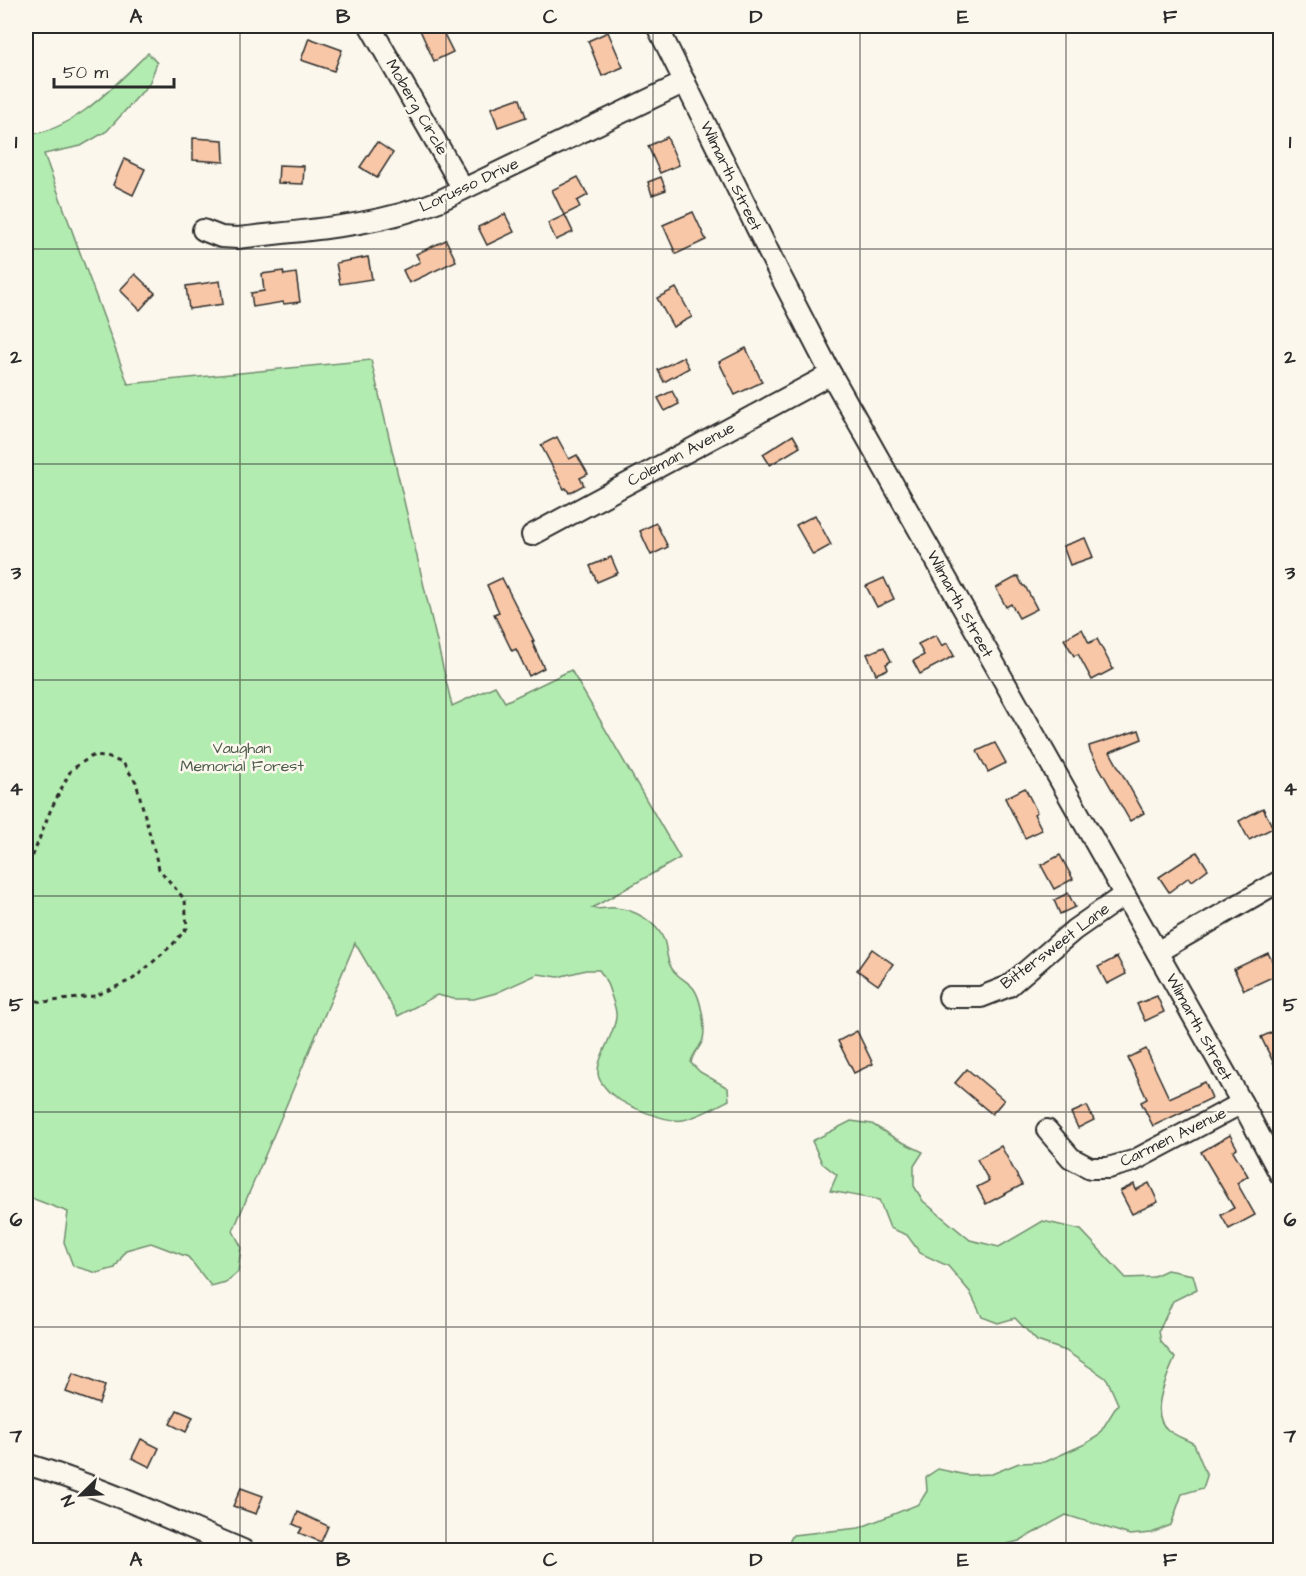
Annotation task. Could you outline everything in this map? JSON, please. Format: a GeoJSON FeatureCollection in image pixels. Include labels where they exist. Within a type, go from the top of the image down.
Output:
{"type":"FeatureCollection","features":[{"type":"Feature","properties":{"kind":"street","name":"Moberg Circle"},"geometry":{"type":"LineString","coordinates":[[370,26],[463,189]]}},
{"type":"Feature","properties":{"kind":"street","name":"Wilmarth Street"},"geometry":{"type":"LineString","coordinates":[[657,26],[777,271],[831,374],[1281,1174]]}},
{"type":"Feature","properties":{"kind":"street","name":"Lorusso Drive"},"geometry":{"type":"LineString","coordinates":[[202,230],[221,237],[238,238],[364,222],[418,210],[685,82]]}},
{"type":"Feature","properties":{"kind":"street","name":"Coleman Avenue"},"geometry":{"type":"LineString","coordinates":[[532,535],[831,374]]}},
{"type":"Feature","properties":{"kind":"street"},"geometry":{"type":"LineString","coordinates":[[1157,952],[1281,881]]}},
{"type":"Feature","properties":{"kind":"street","name":"Bittersweet Lane"},"geometry":{"type":"LineString","coordinates":[[949,997],[981,997],[1008,986],[1074,930],[1124,895]]}},
{"type":"Feature","properties":{"kind":"street","name":"Carmen Avenue"},"geometry":{"type":"LineString","coordinates":[[1047,1130],[1071,1158],[1090,1168],[1108,1168],[1133,1161],[1242,1103]]}},
{"type":"Feature","properties":{"kind":"street"},"geometry":{"type":"LineString","coordinates":[[26,1464],[132,1502],[216,1545],[243,1551]]}},
{"type":"Feature","properties":{"kind":"path"},"geometry":{"type":"LineString","coordinates":[[26,873],[51,809],[70,770],[92,756],[107,757],[123,763],[136,782],[159,869],[185,900],[187,928],[145,969],[133,979],[120,985],[94,996],[43,1002],[26,999]]}},
{"type":"Feature","properties":{"kind":"green space","name":"Vaughan Memorial Forest"},"geometry":{"type":"Polygon","coordinates":[[[148,53],[157,63],[149,84],[107,131],[81,146],[44,154],[128,384],[371,360],[452,706],[495,686],[505,702],[571,670],[680,858],[592,908],[630,911],[650,922],[661,933],[671,967],[694,989],[701,1006],[703,1039],[691,1063],[700,1072],[728,1088],[729,1100],[695,1117],[676,1120],[637,1109],[620,1100],[605,1088],[599,1078],[599,1064],[615,1024],[616,1011],[599,970],[586,970],[558,977],[538,974],[496,993],[474,999],[454,999],[437,995],[398,1016],[355,943],[233,1231],[241,1246],[238,1272],[226,1282],[211,1286],[188,1257],[151,1243],[126,1250],[115,1268],[97,1273],[73,1266],[64,1242],[68,1212],[26,1196],[26,135],[43,132],[77,116],[108,92],[148,53]]]}},
{"type":"Feature","properties":{"kind":"green space"},"geometry":{"type":"Polygon","coordinates":[[[851,1121],[872,1124],[923,1152],[914,1166],[914,1186],[923,1201],[970,1240],[999,1247],[1043,1221],[1081,1230],[1126,1278],[1152,1277],[1167,1270],[1193,1275],[1197,1289],[1173,1301],[1159,1331],[1161,1342],[1175,1358],[1159,1405],[1162,1423],[1174,1434],[1194,1444],[1207,1476],[1203,1488],[1182,1494],[1171,1525],[1152,1533],[1130,1535],[1066,1515],[1019,1541],[983,1550],[789,1550],[788,1544],[793,1535],[859,1528],[919,1504],[927,1491],[926,1477],[938,1469],[966,1475],[992,1474],[1019,1463],[1045,1462],[1098,1436],[1118,1404],[1107,1379],[1066,1351],[1037,1341],[1015,1318],[998,1323],[982,1317],[970,1292],[948,1266],[920,1253],[907,1235],[890,1228],[879,1200],[830,1191],[837,1175],[822,1163],[812,1141],[851,1121]]]}},
{"type":"Feature","properties":{"kind":"building"},"geometry":{"type":"Polygon","coordinates":[[[422,26],[440,26],[453,52],[434,61],[420,30],[423,29],[422,26]]]}},
{"type":"Feature","properties":{"kind":"building"},"geometry":{"type":"Polygon","coordinates":[[[608,32],[623,67],[602,76],[588,41],[608,32]]]}},
{"type":"Feature","properties":{"kind":"building"},"geometry":{"type":"Polygon","coordinates":[[[309,38],[342,50],[334,71],[301,60],[309,38]]]}},
{"type":"Feature","properties":{"kind":"building"},"geometry":{"type":"Polygon","coordinates":[[[520,99],[526,117],[498,127],[491,108],[520,99]]]}},
{"type":"Feature","properties":{"kind":"building"},"geometry":{"type":"Polygon","coordinates":[[[667,137],[679,165],[660,173],[648,146],[667,137]]]}},
{"type":"Feature","properties":{"kind":"building"},"geometry":{"type":"Polygon","coordinates":[[[193,138],[223,140],[224,162],[193,160],[193,138]]]}},
{"type":"Feature","properties":{"kind":"building"},"geometry":{"type":"Polygon","coordinates":[[[377,142],[393,153],[377,178],[360,167],[377,142]]]}},
{"type":"Feature","properties":{"kind":"building"},"geometry":{"type":"Polygon","coordinates":[[[124,159],[145,169],[133,195],[113,185],[124,159]]]}},
{"type":"Feature","properties":{"kind":"building"},"geometry":{"type":"Polygon","coordinates":[[[279,165],[304,166],[303,184],[278,183],[279,165]]]}},
{"type":"Feature","properties":{"kind":"building"},"geometry":{"type":"Polygon","coordinates":[[[578,177],[588,195],[577,201],[580,207],[564,215],[552,190],[578,177]]]}},
{"type":"Feature","properties":{"kind":"building"},"geometry":{"type":"Polygon","coordinates":[[[661,177],[666,190],[652,195],[648,182],[661,177]]]}},
{"type":"Feature","properties":{"kind":"building"},"geometry":{"type":"Polygon","coordinates":[[[693,212],[706,240],[676,254],[663,225],[693,212]]]}},
{"type":"Feature","properties":{"kind":"building"},"geometry":{"type":"Polygon","coordinates":[[[505,214],[514,232],[487,245],[478,227],[505,214]]]}},
{"type":"Feature","properties":{"kind":"building"},"geometry":{"type":"Polygon","coordinates":[[[565,215],[573,232],[556,240],[548,223],[565,215]]]}},
{"type":"Feature","properties":{"kind":"building"},"geometry":{"type":"Polygon","coordinates":[[[446,240],[456,261],[409,283],[403,270],[420,262],[416,254],[446,240]]]}},
{"type":"Feature","properties":{"kind":"building"},"geometry":{"type":"Polygon","coordinates":[[[368,257],[372,279],[340,284],[336,263],[368,257]]]}},
{"type":"Feature","properties":{"kind":"building"},"geometry":{"type":"Polygon","coordinates":[[[283,271],[284,275],[296,273],[300,302],[253,307],[251,293],[264,291],[262,274],[283,271]]]}},
{"type":"Feature","properties":{"kind":"building"},"geometry":{"type":"Polygon","coordinates":[[[135,274],[155,293],[140,310],[120,290],[135,274]]]}},
{"type":"Feature","properties":{"kind":"building"},"geometry":{"type":"Polygon","coordinates":[[[220,281],[223,304],[189,309],[186,286],[220,281]]]}},
{"type":"Feature","properties":{"kind":"building"},"geometry":{"type":"Polygon","coordinates":[[[676,288],[692,317],[673,327],[657,298],[676,288]]]}},
{"type":"Feature","properties":{"kind":"building"},"geometry":{"type":"Polygon","coordinates":[[[746,348],[762,382],[735,395],[719,362],[746,348]]]}},
{"type":"Feature","properties":{"kind":"building"},"geometry":{"type":"Polygon","coordinates":[[[683,357],[689,368],[664,382],[658,370],[683,357]]]}},
{"type":"Feature","properties":{"kind":"building"},"geometry":{"type":"Polygon","coordinates":[[[672,391],[679,404],[665,411],[658,398],[672,391]]]}},
{"type":"Feature","properties":{"kind":"building"},"geometry":{"type":"Polygon","coordinates":[[[793,435],[800,447],[770,465],[763,454],[793,435]]]}},
{"type":"Feature","properties":{"kind":"building"},"geometry":{"type":"Polygon","coordinates":[[[557,437],[569,459],[577,455],[588,474],[580,478],[584,485],[569,493],[566,488],[564,489],[541,445],[557,437]]]}},
{"type":"Feature","properties":{"kind":"building"},"geometry":{"type":"Polygon","coordinates":[[[815,515],[831,545],[813,555],[796,525],[815,515]]]}},
{"type":"Feature","properties":{"kind":"building"},"geometry":{"type":"Polygon","coordinates":[[[656,523],[668,547],[651,555],[640,531],[656,523]]]}},
{"type":"Feature","properties":{"kind":"building"},"geometry":{"type":"Polygon","coordinates":[[[1085,538],[1093,557],[1070,565],[1063,546],[1085,538]]]}},
{"type":"Feature","properties":{"kind":"building"},"geometry":{"type":"Polygon","coordinates":[[[611,557],[618,573],[597,582],[590,566],[611,557]]]}},
{"type":"Feature","properties":{"kind":"building"},"geometry":{"type":"Polygon","coordinates":[[[1018,576],[1037,609],[1019,618],[1011,604],[1006,607],[996,588],[1018,576]]]}},
{"type":"Feature","properties":{"kind":"building"},"geometry":{"type":"Polygon","coordinates":[[[502,578],[534,641],[532,642],[544,668],[529,676],[516,649],[512,651],[494,614],[499,612],[487,585],[502,578]]]}},
{"type":"Feature","properties":{"kind":"building"},"geometry":{"type":"Polygon","coordinates":[[[884,578],[894,599],[877,607],[866,586],[884,578]]]}},
{"type":"Feature","properties":{"kind":"building"},"geometry":{"type":"Polygon","coordinates":[[[1082,629],[1089,643],[1097,639],[1113,669],[1092,680],[1078,654],[1074,656],[1064,639],[1082,629]]]}},
{"type":"Feature","properties":{"kind":"building"},"geometry":{"type":"Polygon","coordinates":[[[936,635],[942,646],[947,643],[954,656],[920,674],[913,661],[924,655],[918,644],[936,635]]]}},
{"type":"Feature","properties":{"kind":"building"},"geometry":{"type":"Polygon","coordinates":[[[884,647],[891,661],[886,664],[888,669],[876,674],[867,654],[884,647]]]}},
{"type":"Feature","properties":{"kind":"building"},"geometry":{"type":"Polygon","coordinates":[[[1139,730],[1142,739],[1110,752],[1144,813],[1130,821],[1089,746],[1139,730]]]}},
{"type":"Feature","properties":{"kind":"building"},"geometry":{"type":"Polygon","coordinates":[[[995,743],[1006,763],[988,772],[977,751],[995,743]]]}},
{"type":"Feature","properties":{"kind":"building"},"geometry":{"type":"Polygon","coordinates":[[[1025,788],[1037,812],[1034,814],[1042,830],[1025,838],[1005,798],[1025,788]]]}},
{"type":"Feature","properties":{"kind":"building"},"geometry":{"type":"Polygon","coordinates":[[[1263,808],[1273,828],[1249,840],[1239,821],[1263,808]]]}},
{"type":"Feature","properties":{"kind":"building"},"geometry":{"type":"Polygon","coordinates":[[[1197,852],[1208,869],[1192,881],[1189,877],[1169,892],[1159,877],[1197,852]]]}},
{"type":"Feature","properties":{"kind":"building"},"geometry":{"type":"Polygon","coordinates":[[[1060,855],[1073,879],[1054,889],[1041,865],[1060,855]]]}},
{"type":"Feature","properties":{"kind":"building"},"geometry":{"type":"Polygon","coordinates":[[[1068,893],[1075,907],[1060,914],[1054,900],[1068,893]]]}},
{"type":"Feature","properties":{"kind":"building"},"geometry":{"type":"Polygon","coordinates":[[[872,949],[893,964],[878,985],[857,970],[872,949]]]}},
{"type":"Feature","properties":{"kind":"building"},"geometry":{"type":"Polygon","coordinates":[[[1268,953],[1279,974],[1244,990],[1234,969],[1268,953]]]}},
{"type":"Feature","properties":{"kind":"building"},"geometry":{"type":"Polygon","coordinates":[[[1117,957],[1126,974],[1107,984],[1098,967],[1117,957]]]}},
{"type":"Feature","properties":{"kind":"building"},"geometry":{"type":"Polygon","coordinates":[[[1157,996],[1164,1012],[1145,1021],[1137,1004],[1157,996]]]}},
{"type":"Feature","properties":{"kind":"building"},"geometry":{"type":"Polygon","coordinates":[[[1281,1028],[1281,1078],[1261,1037],[1281,1028]]]}},
{"type":"Feature","properties":{"kind":"building"},"geometry":{"type":"Polygon","coordinates":[[[857,1031],[873,1064],[854,1073],[838,1041],[857,1031]]]}},
{"type":"Feature","properties":{"kind":"building"},"geometry":{"type":"Polygon","coordinates":[[[1146,1049],[1169,1098],[1205,1082],[1212,1098],[1153,1126],[1141,1102],[1147,1099],[1128,1058],[1146,1049]]]}},
{"type":"Feature","properties":{"kind":"building"},"geometry":{"type":"Polygon","coordinates":[[[967,1069],[1004,1100],[992,1114],[955,1083],[967,1069]]]}},
{"type":"Feature","properties":{"kind":"building"},"geometry":{"type":"Polygon","coordinates":[[[1087,1106],[1094,1120],[1078,1128],[1071,1113],[1087,1106]]]}},
{"type":"Feature","properties":{"kind":"building"},"geometry":{"type":"Polygon","coordinates":[[[1230,1135],[1237,1148],[1233,1151],[1248,1176],[1237,1183],[1255,1215],[1229,1229],[1221,1215],[1234,1208],[1201,1152],[1230,1135]]]}},
{"type":"Feature","properties":{"kind":"building"},"geometry":{"type":"Polygon","coordinates":[[[1001,1146],[1022,1185],[986,1204],[977,1187],[989,1181],[977,1159],[1001,1146]]]}},
{"type":"Feature","properties":{"kind":"building"},"geometry":{"type":"Polygon","coordinates":[[[1149,1183],[1158,1202],[1132,1214],[1120,1191],[1134,1184],[1136,1190],[1149,1183]]]}},
{"type":"Feature","properties":{"kind":"building"},"geometry":{"type":"Polygon","coordinates":[[[73,1374],[105,1386],[99,1404],[66,1392],[73,1374]]]}},
{"type":"Feature","properties":{"kind":"building"},"geometry":{"type":"Polygon","coordinates":[[[177,1410],[193,1417],[186,1432],[170,1424],[177,1410]]]}},
{"type":"Feature","properties":{"kind":"building"},"geometry":{"type":"Polygon","coordinates":[[[141,1439],[159,1448],[150,1467],[132,1458],[141,1439]]]}},
{"type":"Feature","properties":{"kind":"building"},"geometry":{"type":"Polygon","coordinates":[[[241,1488],[263,1496],[256,1514],[233,1506],[241,1488]]]}},
{"type":"Feature","properties":{"kind":"building"},"geometry":{"type":"Polygon","coordinates":[[[298,1512],[328,1526],[321,1542],[299,1533],[302,1528],[293,1524],[298,1512]]]}}]}
